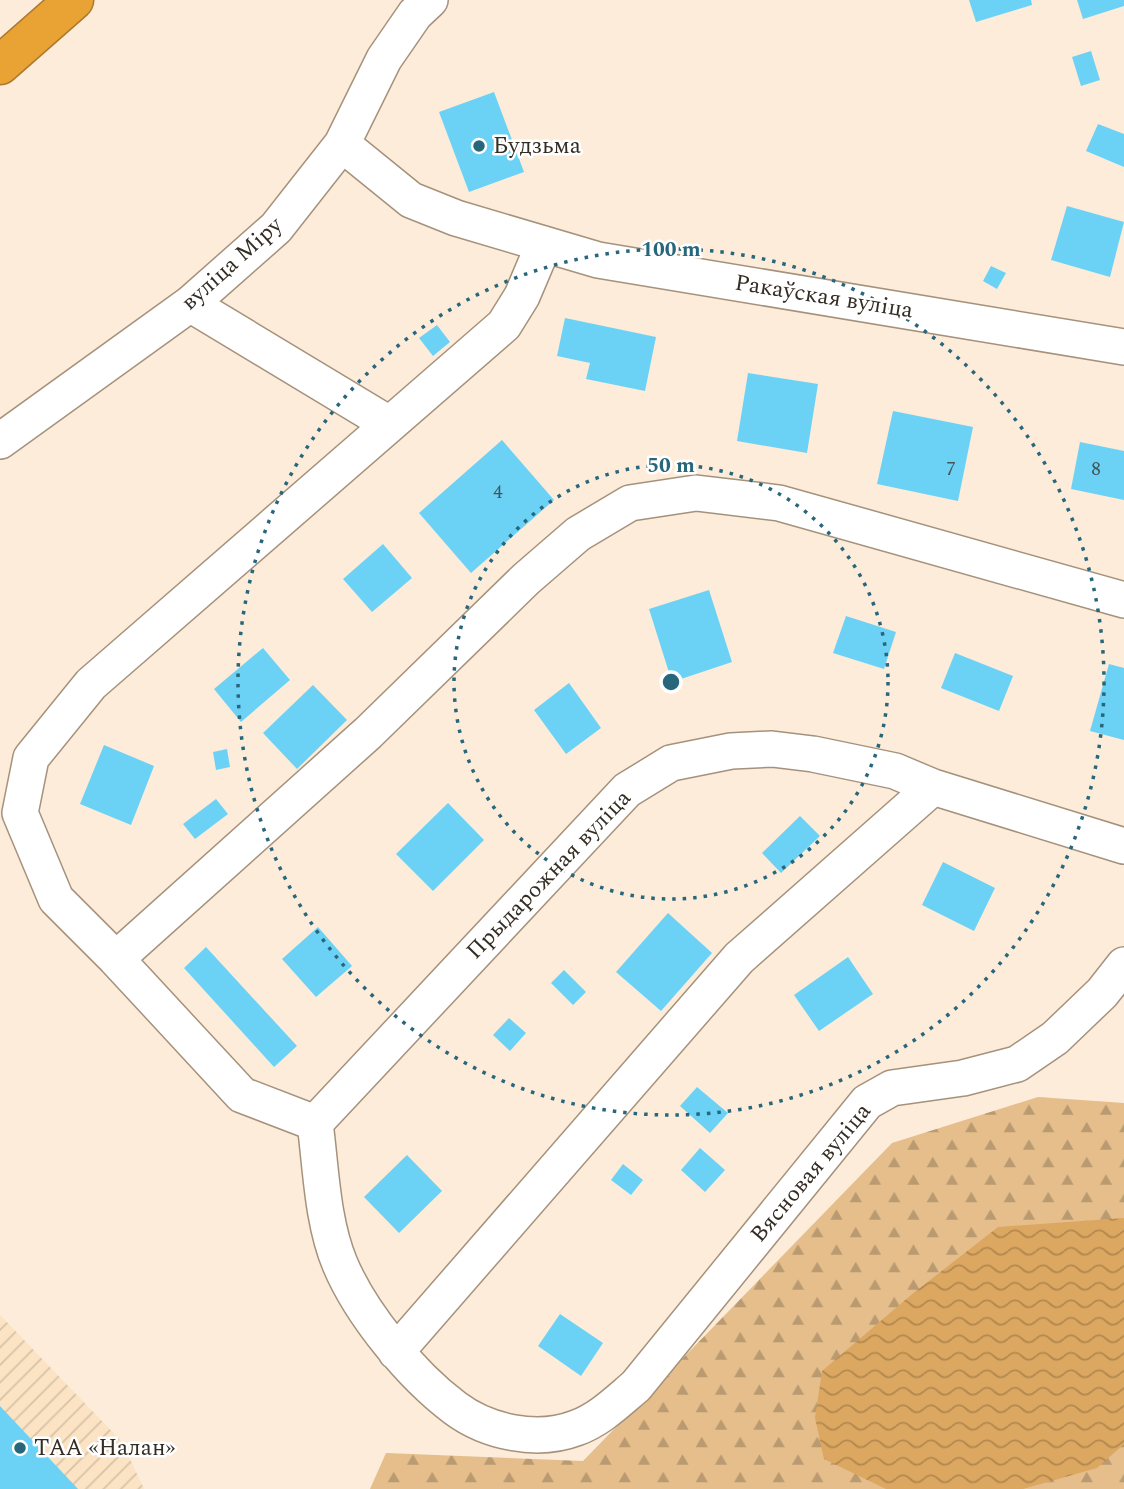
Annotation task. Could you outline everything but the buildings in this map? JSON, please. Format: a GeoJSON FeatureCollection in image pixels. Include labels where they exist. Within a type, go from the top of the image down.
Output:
{"type":"FeatureCollection","features":[{"type":"Feature","properties":{"kind":"highway"},"geometry":{"type":"LineString","coordinates":[[0,65],[74,0]]}},
{"type":"Feature","properties":{"kind":"street","name":"вуліца Міру"},"geometry":{"type":"LineString","coordinates":[[0,441],[190,304],[276,228],[342,144],[384,59],[415,14],[430,0]]}},
{"type":"Feature","properties":{"kind":"street","name":"Ракаўская вуліца"},"geometry":{"type":"LineString","coordinates":[[342,144],[411,200],[456,218],[598,260],[856,301],[1124,348]]}},
{"type":"Feature","properties":{"kind":"street"},"geometry":{"type":"LineString","coordinates":[[544,244],[522,296],[505,325],[91,684],[31,758],[20,813],[56,899],[242,1095],[315,1123],[328,1221],[339,1262],[352,1287],[396,1352],[739,958],[933,787]]}},
{"type":"Feature","properties":{"kind":"street"},"geometry":{"type":"LineString","coordinates":[[190,304],[389,424]]}},
{"type":"Feature","properties":{"kind":"street"},"geometry":{"type":"LineString","coordinates":[[116,960],[368,733],[526,579],[578,534],[631,503],[696,493],[779,503],[1124,600]]}},
{"type":"Feature","properties":{"kind":"street","name":"Прыдарожная вуліца"},"geometry":{"type":"LineString","coordinates":[[315,1123],[627,790],[671,762],[731,751],[772,748],[813,754],[895,771],[933,787],[1124,846]]}},
{"type":"Feature","properties":{"kind":"street","name":"Вясновая вуліца"},"geometry":{"type":"LineString","coordinates":[[396,1352],[456,1408],[488,1425],[514,1433],[544,1434],[574,1429],[598,1418],[636,1386],[867,1102],[892,1088],[963,1078],[1017,1064],[1055,1038],[1102,993],[1124,965]]}},
{"type":"Feature","properties":{"kind":"shaded area"},"geometry":{"type":"Polygon","coordinates":[[[0,1315],[122,1442],[144,1489],[0,1489],[0,1315]]]}},
{"type":"Feature","properties":{"kind":"green space"},"geometry":{"type":"Polygon","coordinates":[[[1038,1097],[1124,1103],[1124,1489],[370,1489],[386,1453],[583,1461],[892,1143],[1038,1097]]]}},
{"type":"Feature","properties":{"kind":"water"},"geometry":{"type":"Polygon","coordinates":[[[1124,1218],[1124,1444],[1097,1468],[1023,1489],[886,1489],[824,1459],[815,1418],[822,1371],[911,1295],[998,1227],[1124,1218]]]}},
{"type":"Feature","properties":{"kind":"place","name":"Будзьма"},"geometry":{"type":"Point","coordinates":[479,146]}},
{"type":"Feature","properties":{"kind":"place","name":"ТАА «Налан»"},"geometry":{"type":"Point","coordinates":[20,1448]}}]}
